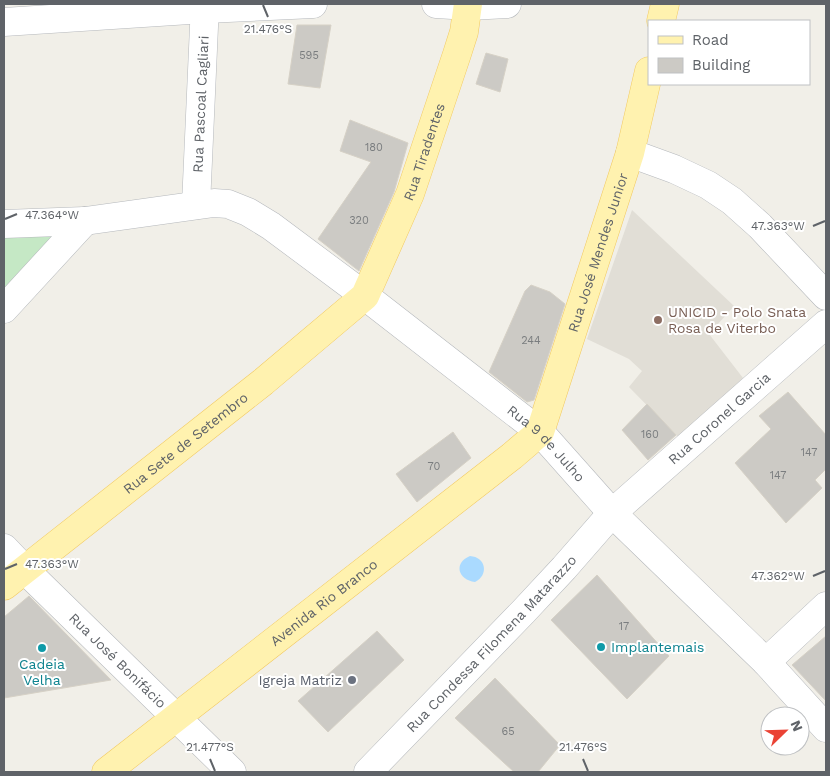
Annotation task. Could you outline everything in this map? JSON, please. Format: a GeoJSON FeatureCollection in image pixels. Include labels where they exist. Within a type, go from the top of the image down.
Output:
{"type":"FeatureCollection","features":[{"type":"Feature","properties":{"kind":"main road"},"geometry":{"type":"LineString","coordinates":[[660,20],[665,4]]}},
{"type":"Feature","properties":{"kind":"main road","name":"Rua Tiradentes"},"geometry":{"type":"LineString","coordinates":[[365,296],[410,194],[464,32],[468,5]]}},
{"type":"Feature","properties":{"kind":"main road","name":"Rua José Mendes Junior"},"geometry":{"type":"LineString","coordinates":[[540,432],[630,153],[648,75]]}},
{"type":"Feature","properties":{"kind":"main road","name":"Rua Sete de Setembro"},"geometry":{"type":"LineString","coordinates":[[14,578],[263,382],[365,296]]}},
{"type":"Feature","properties":{"kind":"main road","name":"Avenida Rio Branco"},"geometry":{"type":"LineString","coordinates":[[106,772],[540,432]]}},
{"type":"Feature","properties":{"kind":"street"},"geometry":{"type":"LineString","coordinates":[[4,22],[205,6],[313,4]]}},
{"type":"Feature","properties":{"kind":"street"},"geometry":{"type":"LineString","coordinates":[[436,4],[507,4]]}},
{"type":"Feature","properties":{"kind":"street","name":"Rua Pascoal Cagliari"},"geometry":{"type":"LineString","coordinates":[[196,205],[205,6]]}},
{"type":"Feature","properties":{"kind":"street"},"geometry":{"type":"LineString","coordinates":[[630,153],[674,169],[708,185],[732,202],[760,226],[826,296]]}},
{"type":"Feature","properties":{"kind":"street","name":"Rua 9 de Julho"},"geometry":{"type":"LineString","coordinates":[[196,205],[228,204],[248,212],[271,226],[365,296],[540,432],[612,513],[766,662],[826,728]]}},
{"type":"Feature","properties":{"kind":"street"},"geometry":{"type":"LineString","coordinates":[[4,224],[85,221],[196,205]]}},
{"type":"Feature","properties":{"kind":"street"},"geometry":{"type":"LineString","coordinates":[[4,310],[85,221]]}},
{"type":"Feature","properties":{"kind":"street","name":"Rua Coronel Garcia"},"geometry":{"type":"LineString","coordinates":[[612,513],[826,324]]}},
{"type":"Feature","properties":{"kind":"street","name":"Rua Condessa Filomena Matarazzo"},"geometry":{"type":"LineString","coordinates":[[368,772],[541,593],[612,513]]}},
{"type":"Feature","properties":{"kind":"street","name":"Rua José Bonifácio"},"geometry":{"type":"LineString","coordinates":[[4,548],[14,578],[176,718],[232,772]]}},
{"type":"Feature","properties":{"kind":"street"},"geometry":{"type":"LineString","coordinates":[[766,662],[826,606]]}},
{"type":"Feature","properties":{"kind":"shaded area","name":"UNICID - Polo Snata Rosa de Viterbo"},"geometry":{"type":"Polygon","coordinates":[[[632,210],[734,306],[709,334],[743,378],[679,438],[629,387],[642,371],[629,359],[587,339],[632,210]]]}},
{"type":"Feature","properties":{"kind":"green space"},"geometry":{"type":"Polygon","coordinates":[[[62,231],[4,303],[5,237],[62,231]]]}},
{"type":"Feature","properties":{"kind":"water"},"geometry":{"type":"Polygon","coordinates":[[[470,556],[479,560],[484,567],[482,575],[475,582],[469,581],[461,575],[460,571],[461,563],[470,556]]]}},
{"type":"Feature","properties":{"kind":"building"},"geometry":{"type":"Polygon","coordinates":[[[297,25],[331,25],[320,88],[288,84],[297,25]]]}},
{"type":"Feature","properties":{"kind":"building"},"geometry":{"type":"Polygon","coordinates":[[[486,53],[508,59],[500,92],[476,84],[486,53]]]}},
{"type":"Feature","properties":{"kind":"building"},"geometry":{"type":"Polygon","coordinates":[[[350,120],[408,143],[394,192],[359,271],[318,239],[371,162],[340,151],[350,120]]]}},
{"type":"Feature","properties":{"kind":"building"},"geometry":{"type":"Polygon","coordinates":[[[531,285],[550,292],[565,304],[534,400],[527,402],[489,372],[525,291],[531,285]]]}},
{"type":"Feature","properties":{"kind":"building"},"geometry":{"type":"Polygon","coordinates":[[[788,392],[826,435],[826,469],[815,480],[822,488],[786,523],[735,463],[771,429],[759,416],[788,392]]]}},
{"type":"Feature","properties":{"kind":"building"},"geometry":{"type":"Polygon","coordinates":[[[647,404],[676,435],[648,460],[622,430],[647,404]]]}},
{"type":"Feature","properties":{"kind":"building"},"geometry":{"type":"Polygon","coordinates":[[[453,432],[471,458],[417,502],[396,474],[453,432]]]}},
{"type":"Feature","properties":{"kind":"building"},"geometry":{"type":"Polygon","coordinates":[[[597,575],[669,656],[627,699],[551,620],[597,575]]]}},
{"type":"Feature","properties":{"kind":"building","name":"Cadeia Velha"},"geometry":{"type":"Polygon","coordinates":[[[29,596],[111,680],[4,698],[4,617],[29,596]]]}},
{"type":"Feature","properties":{"kind":"building","name":"Igreja Matriz"},"geometry":{"type":"Polygon","coordinates":[[[377,631],[404,660],[328,732],[298,701],[377,631]]]}},
{"type":"Feature","properties":{"kind":"building"},"geometry":{"type":"Polygon","coordinates":[[[826,636],[826,701],[792,665],[826,636]]]}},
{"type":"Feature","properties":{"kind":"building"},"geometry":{"type":"Polygon","coordinates":[[[495,678],[560,745],[538,772],[514,772],[455,718],[495,678]]]}},
{"type":"Feature","properties":{"kind":"place","name":"UNICID - Polo Snata Rosa de Viterbo"},"geometry":{"type":"Point","coordinates":[658,320]}},
{"type":"Feature","properties":{"kind":"place","name":"Implantemais"},"geometry":{"type":"Point","coordinates":[601,647]}},
{"type":"Feature","properties":{"kind":"place","name":"Cadeia Velha"},"geometry":{"type":"Point","coordinates":[42,648]}},
{"type":"Feature","properties":{"kind":"place","name":"Igreja Matriz"},"geometry":{"type":"Point","coordinates":[352,680]}}]}
